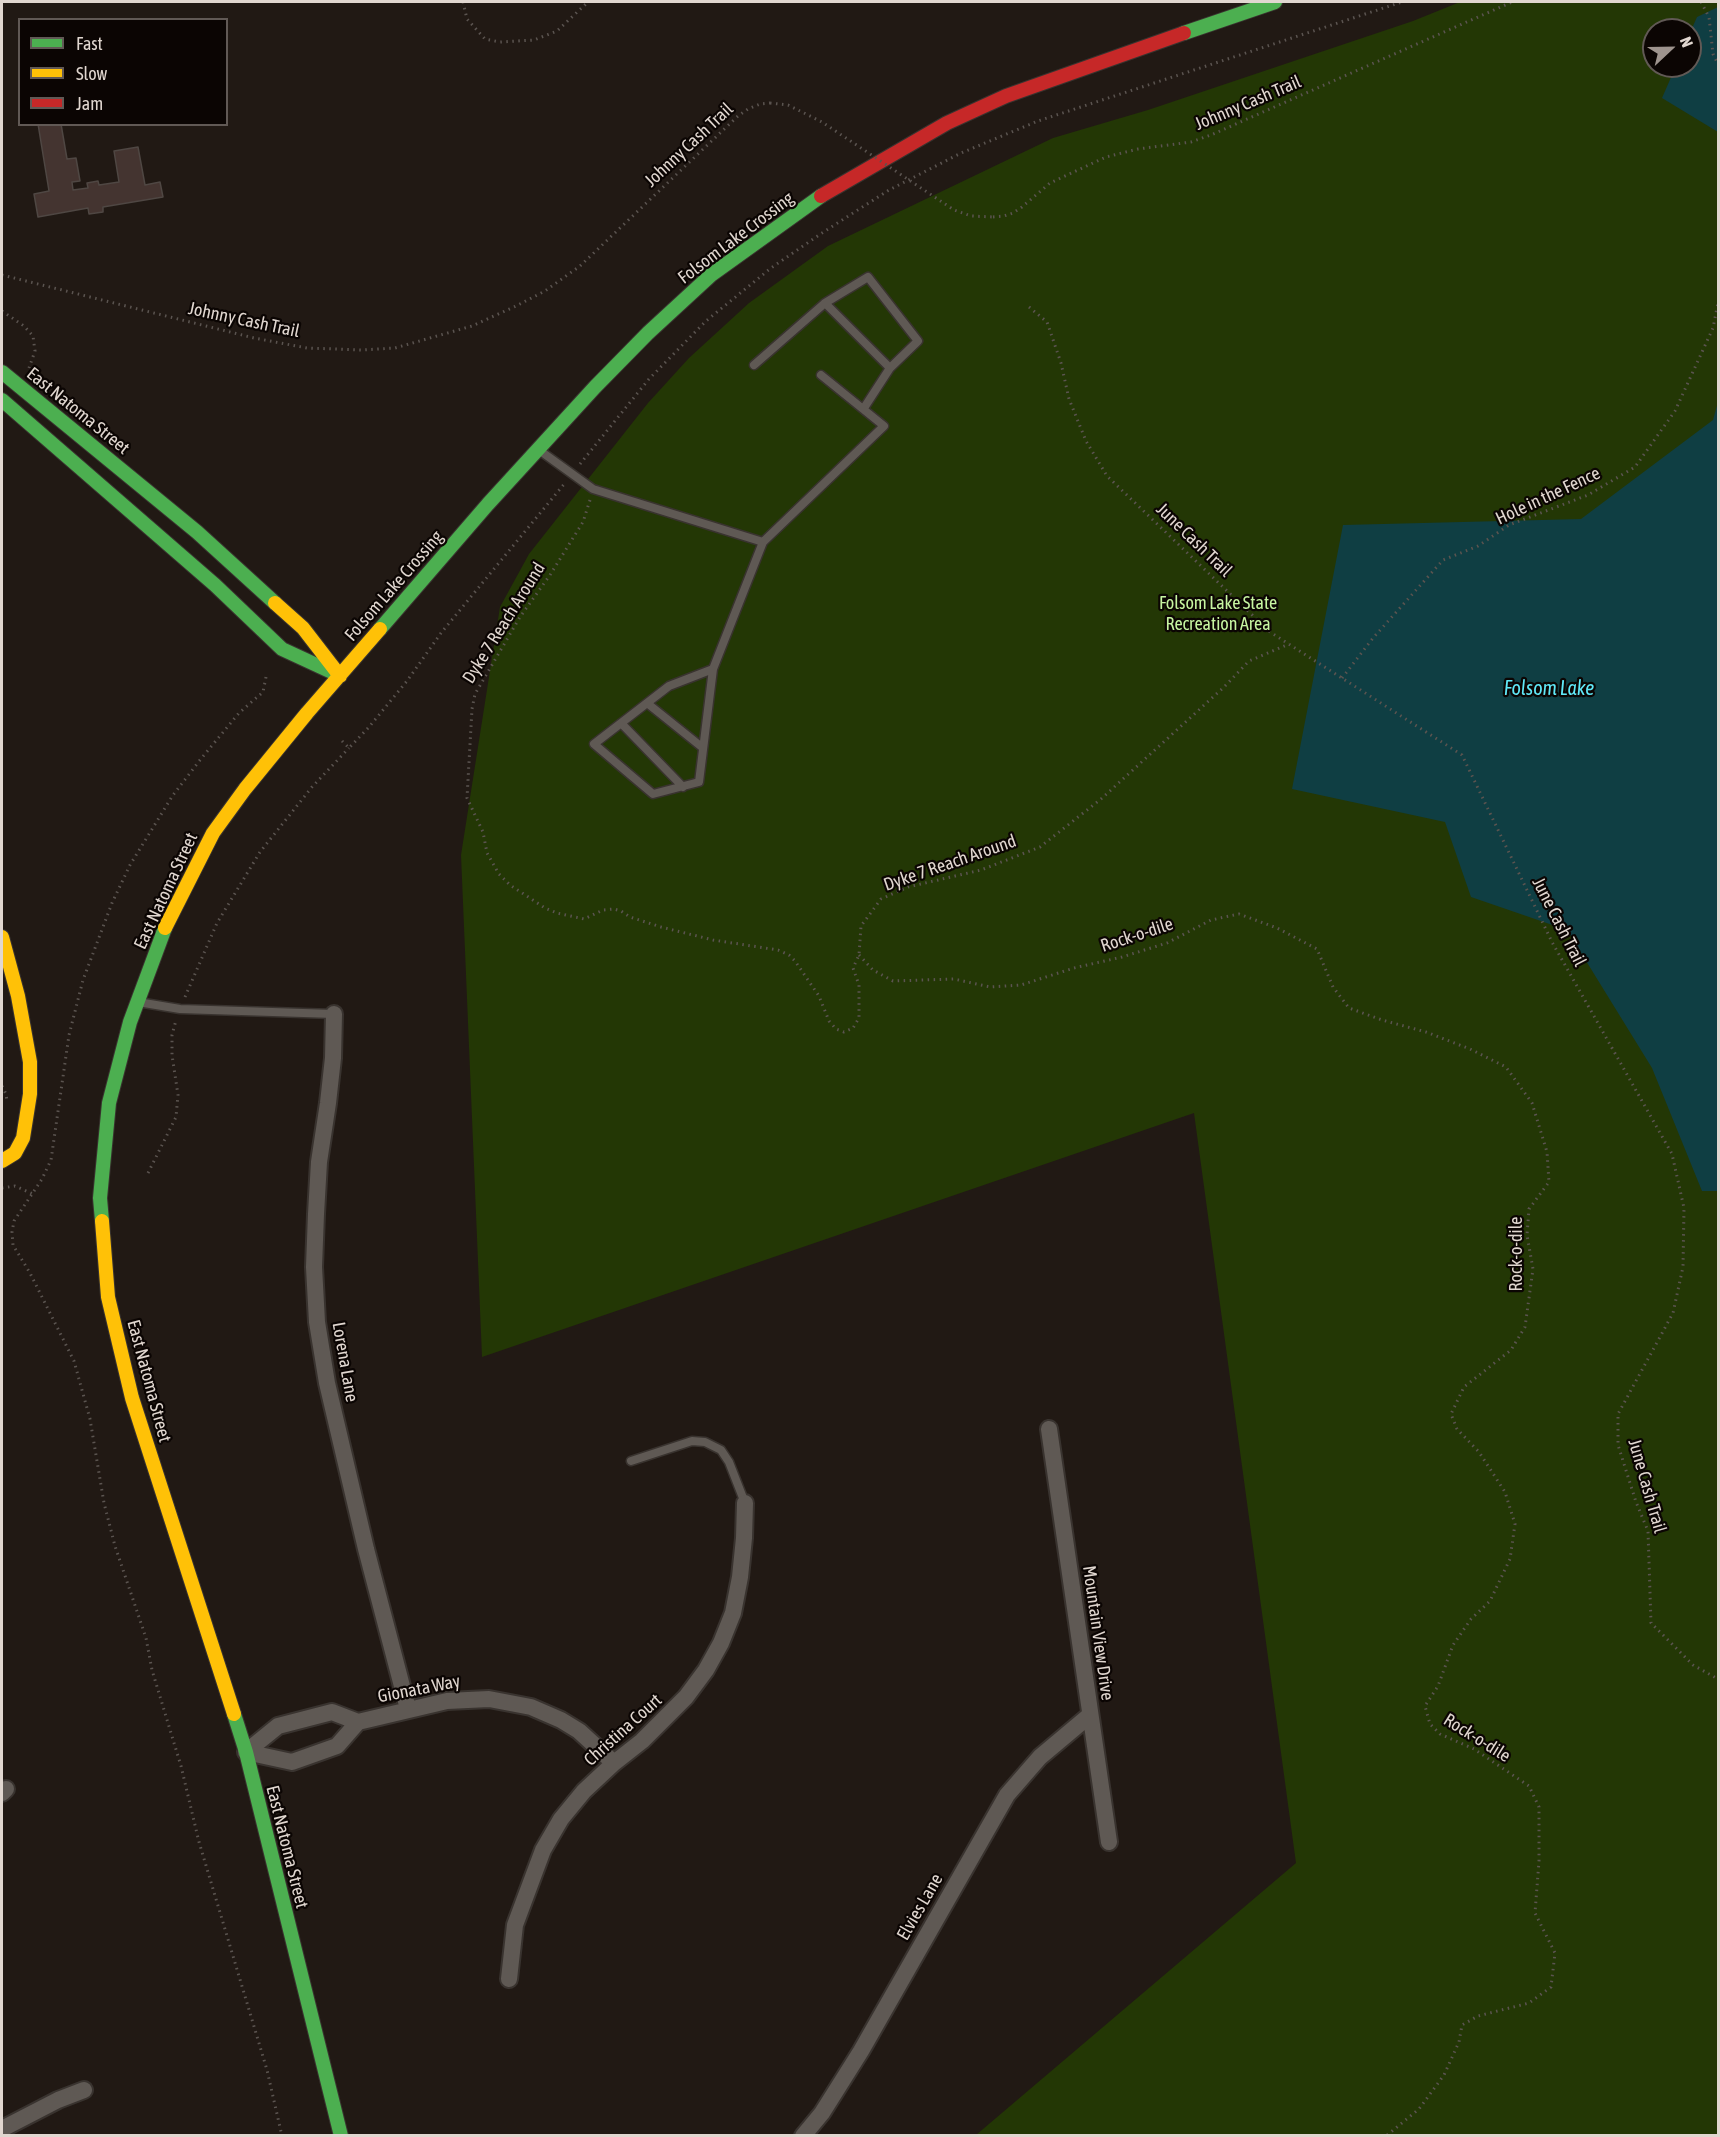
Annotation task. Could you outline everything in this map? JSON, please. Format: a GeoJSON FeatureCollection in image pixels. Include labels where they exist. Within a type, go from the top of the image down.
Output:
{"type":"FeatureCollection","features":[{"type":"Feature","properties":{"kind":"main road","name":"Folsom Lake Crossing"},"geometry":{"type":"LineString","coordinates":[[340,676],[488,504],[595,387],[648,333],[711,275],[822,196],[947,123],[1006,96],[1275,2]]}},
{"type":"Feature","properties":{"kind":"main road","name":"East Natoma Street"},"geometry":{"type":"LineString","coordinates":[[2,372],[197,532],[303,628],[340,676],[252,780],[213,833],[167,922],[130,1022],[109,1103],[100,1198],[108,1297],[132,1398],[246,1752],[341,2136]]}},
{"type":"Feature","properties":{"kind":"main road"},"geometry":{"type":"LineString","coordinates":[[2,400],[215,585],[282,649],[340,676]]}},
{"type":"Feature","properties":{"kind":"main road"},"geometry":{"type":"LineString","coordinates":[[2,937],[18,996],[30,1062],[30,1094],[23,1138],[15,1153],[2,1161]]}},
{"type":"Feature","properties":{"kind":"street","name":"Lorena Lane"},"geometry":{"type":"LineString","coordinates":[[333,1014],[333,1058],[319,1162],[316,1214],[314,1267],[317,1322],[327,1383],[363,1538],[408,1709]]}},
{"type":"Feature","properties":{"kind":"street","name":"Mountain View Drive"},"geometry":{"type":"LineString","coordinates":[[1049,1429],[1109,1842]]}},
{"type":"Feature","properties":{"kind":"street","name":"Christina Court"},"geometry":{"type":"LineString","coordinates":[[509,1979],[515,1925],[543,1850],[561,1819],[584,1791],[642,1741],[686,1697],[706,1670],[721,1643],[733,1612],[740,1577],[745,1503]]}},
{"type":"Feature","properties":{"kind":"street","name":"Gionata Way"},"geometry":{"type":"LineString","coordinates":[[246,1752],[292,1762],[337,1746],[358,1722],[408,1709],[468,1699],[489,1699],[531,1707],[561,1720],[579,1731],[614,1763]]}},
{"type":"Feature","properties":{"kind":"street","name":"Gionata Way"},"geometry":{"type":"LineString","coordinates":[[246,1752],[278,1726],[332,1712],[358,1722]]}},
{"type":"Feature","properties":{"kind":"street","name":"Elvies Lane"},"geometry":{"type":"LineString","coordinates":[[803,2136],[822,2113],[861,2051],[1007,1795],[1040,1757],[1090,1715]]}},
{"type":"Feature","properties":{"kind":"street"},"geometry":{"type":"LineString","coordinates":[[2,2129],[31,2112],[84,2090]]}},
{"type":"Feature","properties":{"kind":"lane"},"geometry":{"type":"LineString","coordinates":[[754,365],[825,303],[867,277],[918,341],[890,368],[864,408]]}},
{"type":"Feature","properties":{"kind":"lane"},"geometry":{"type":"LineString","coordinates":[[825,303],[890,368]]}},
{"type":"Feature","properties":{"kind":"lane"},"geometry":{"type":"LineString","coordinates":[[713,669],[669,686],[594,744],[653,794],[699,782],[713,669],[763,542],[884,426],[821,375]]}},
{"type":"Feature","properties":{"kind":"lane"},"geometry":{"type":"LineString","coordinates":[[538,449],[593,489],[763,542]]}},
{"type":"Feature","properties":{"kind":"lane"},"geometry":{"type":"LineString","coordinates":[[647,703],[703,748]]}},
{"type":"Feature","properties":{"kind":"lane"},"geometry":{"type":"LineString","coordinates":[[621,723],[683,787]]}},
{"type":"Feature","properties":{"kind":"lane"},"geometry":{"type":"LineString","coordinates":[[137,1002],[180,1009],[333,1014]]}},
{"type":"Feature","properties":{"kind":"lane"},"geometry":{"type":"LineString","coordinates":[[631,1461],[692,1441],[705,1442],[721,1450],[725,1456],[745,1503]]}},
{"type":"Feature","properties":{"kind":"path"},"geometry":{"type":"LineString","coordinates":[[463,2],[467,19],[486,39],[500,42],[534,40],[556,31],[588,2]]}},
{"type":"Feature","properties":{"kind":"path","name":"Johnny Cash Trail"},"geometry":{"type":"LineString","coordinates":[[2,275],[254,338],[307,348],[362,350],[395,348],[472,326],[545,291],[580,266],[738,116],[747,109],[760,104],[788,105],[822,122],[954,210],[971,216],[993,217],[1013,213],[1050,183],[1095,161],[1119,153],[1191,142],[1211,135],[1512,2]]}},
{"type":"Feature","properties":{"kind":"path"},"geometry":{"type":"LineString","coordinates":[[1701,2],[1709,17],[1713,54],[1719,64]]}},
{"type":"Feature","properties":{"kind":"path","name":"Hole in the Fence"},"geometry":{"type":"LineString","coordinates":[[1342,678],[1373,638],[1443,560],[1478,546],[1509,525],[1588,495],[1635,467],[1675,411],[1713,328],[1719,303]]}},
{"type":"Feature","properties":{"kind":"path","name":"June Cash Trail"},"geometry":{"type":"LineString","coordinates":[[1029,307],[1047,322],[1062,363],[1069,399],[1086,441],[1107,476],[1270,632],[1462,755],[1552,942],[1672,1154],[1684,1208],[1683,1267],[1673,1313],[1618,1414],[1618,1445],[1648,1531],[1651,1623],[1693,1665],[1719,1679]]}},
{"type":"Feature","properties":{"kind":"path"},"geometry":{"type":"LineString","coordinates":[[2,312],[24,326],[33,336],[35,351],[31,366],[19,384]]}},
{"type":"Feature","properties":{"kind":"path","name":"Dyke 7 Reach Around"},"geometry":{"type":"LineString","coordinates":[[593,489],[583,522],[508,637],[475,693],[466,798],[483,831],[487,853],[499,874],[510,885],[556,913],[584,919],[603,910],[614,909],[661,927],[713,940],[778,950],[789,955],[819,996],[829,1021],[836,1029],[844,1032],[853,1028],[859,1018],[859,985],[853,968],[860,955],[861,926],[881,899],[908,887],[981,870],[1040,847],[1101,799],[1249,662],[1289,644]]}},
{"type":"Feature","properties":{"kind":"path"},"geometry":{"type":"LineString","coordinates":[[148,1173],[176,1117],[178,1095],[172,1055],[172,1035],[200,959],[217,923],[243,878],[284,820],[349,748]]}},
{"type":"Feature","properties":{"kind":"path","name":"Rock-o-dile"},"geometry":{"type":"LineString","coordinates":[[860,955],[873,970],[893,981],[954,979],[990,987],[1022,985],[1074,968],[1122,957],[1167,943],[1211,920],[1239,914],[1277,928],[1317,949],[1333,987],[1349,1008],[1426,1032],[1479,1053],[1506,1067],[1532,1103],[1547,1152],[1549,1182],[1529,1209],[1527,1235],[1533,1269],[1525,1327],[1511,1350],[1464,1387],[1451,1414],[1457,1429],[1479,1452],[1505,1492],[1515,1524],[1510,1559],[1490,1601],[1471,1619],[1454,1645],[1438,1686],[1425,1706],[1430,1724],[1440,1734],[1474,1749],[1529,1786],[1539,1807],[1539,1861],[1535,1913],[1555,1953],[1551,1987],[1529,2003],[1478,2016],[1462,2025],[1459,2042],[1444,2075],[1419,2109],[1386,2136]]}},
{"type":"Feature","properties":{"kind":"path"},"geometry":{"type":"LineString","coordinates":[[2,1188],[15,1186],[33,1194]]}},
{"type":"Feature","properties":{"kind":"green space","name":"Folsom Lake State Recreation Area"},"geometry":{"type":"Polygon","coordinates":[[[1460,2],[1718,2],[1718,2135],[976,2135],[1296,1863],[1194,1113],[482,1357],[461,855],[500,607],[529,554],[648,403],[689,358],[749,303],[828,246],[1053,138],[1148,110],[1413,21],[1460,2]]]}},
{"type":"Feature","properties":{"kind":"water"},"geometry":{"type":"Polygon","coordinates":[[[1718,7],[1718,132],[1662,98],[1671,78],[1702,78],[1702,18],[1697,17],[1718,7]]]}},
{"type":"Feature","properties":{"kind":"water","name":"Folsom Lake"},"geometry":{"type":"Polygon","coordinates":[[[1718,402],[1718,1191],[1702,1191],[1652,1068],[1567,930],[1471,897],[1445,822],[1292,789],[1343,525],[1581,519],[1713,420],[1718,402]]]}},
{"type":"Feature","properties":{"kind":"building"},"geometry":{"type":"Polygon","coordinates":[[[38,126],[61,126],[67,159],[76,158],[80,181],[72,182],[73,190],[88,188],[87,183],[98,181],[99,185],[119,182],[114,151],[138,147],[145,185],[160,182],[163,197],[103,207],[103,212],[89,214],[88,208],[38,217],[34,194],[49,191],[38,126]]]}},
{"type":"Feature","properties":{"kind":"traffic: fast"},"geometry":{"type":"LineString","coordinates":[[1184,33],[1275,2]]}},
{"type":"Feature","properties":{"kind":"traffic: fast"},"geometry":{"type":"LineString","coordinates":[[380,629],[488,504],[595,387],[648,333],[711,275],[821,196]]}},
{"type":"Feature","properties":{"kind":"traffic: fast"},"geometry":{"type":"LineString","coordinates":[[2,372],[197,532],[275,603]]}},
{"type":"Feature","properties":{"kind":"traffic: fast"},"geometry":{"type":"LineString","coordinates":[[2,400],[215,585],[282,649],[336,674]]}},
{"type":"Feature","properties":{"kind":"traffic: fast"},"geometry":{"type":"LineString","coordinates":[[102,1221],[100,1198],[109,1103],[130,1022],[165,928]]}},
{"type":"Feature","properties":{"kind":"traffic: fast"},"geometry":{"type":"LineString","coordinates":[[234,1714],[246,1752],[341,2136]]}},
{"type":"Feature","properties":{"kind":"traffic: slow"},"geometry":{"type":"LineString","coordinates":[[275,603],[303,628],[340,676]]}},
{"type":"Feature","properties":{"kind":"traffic: slow"},"geometry":{"type":"LineString","coordinates":[[165,928],[213,833],[245,789],[307,713],[380,629]]}},
{"type":"Feature","properties":{"kind":"traffic: slow"},"geometry":{"type":"LineString","coordinates":[[2,937],[18,996],[30,1062],[30,1094],[23,1138],[15,1153],[2,1161]]}},
{"type":"Feature","properties":{"kind":"traffic: slow"},"geometry":{"type":"LineString","coordinates":[[102,1221],[108,1297],[132,1398],[234,1714]]}},
{"type":"Feature","properties":{"kind":"traffic: jam"},"geometry":{"type":"LineString","coordinates":[[821,196],[947,123],[1006,96],[1184,33]]}}]}
